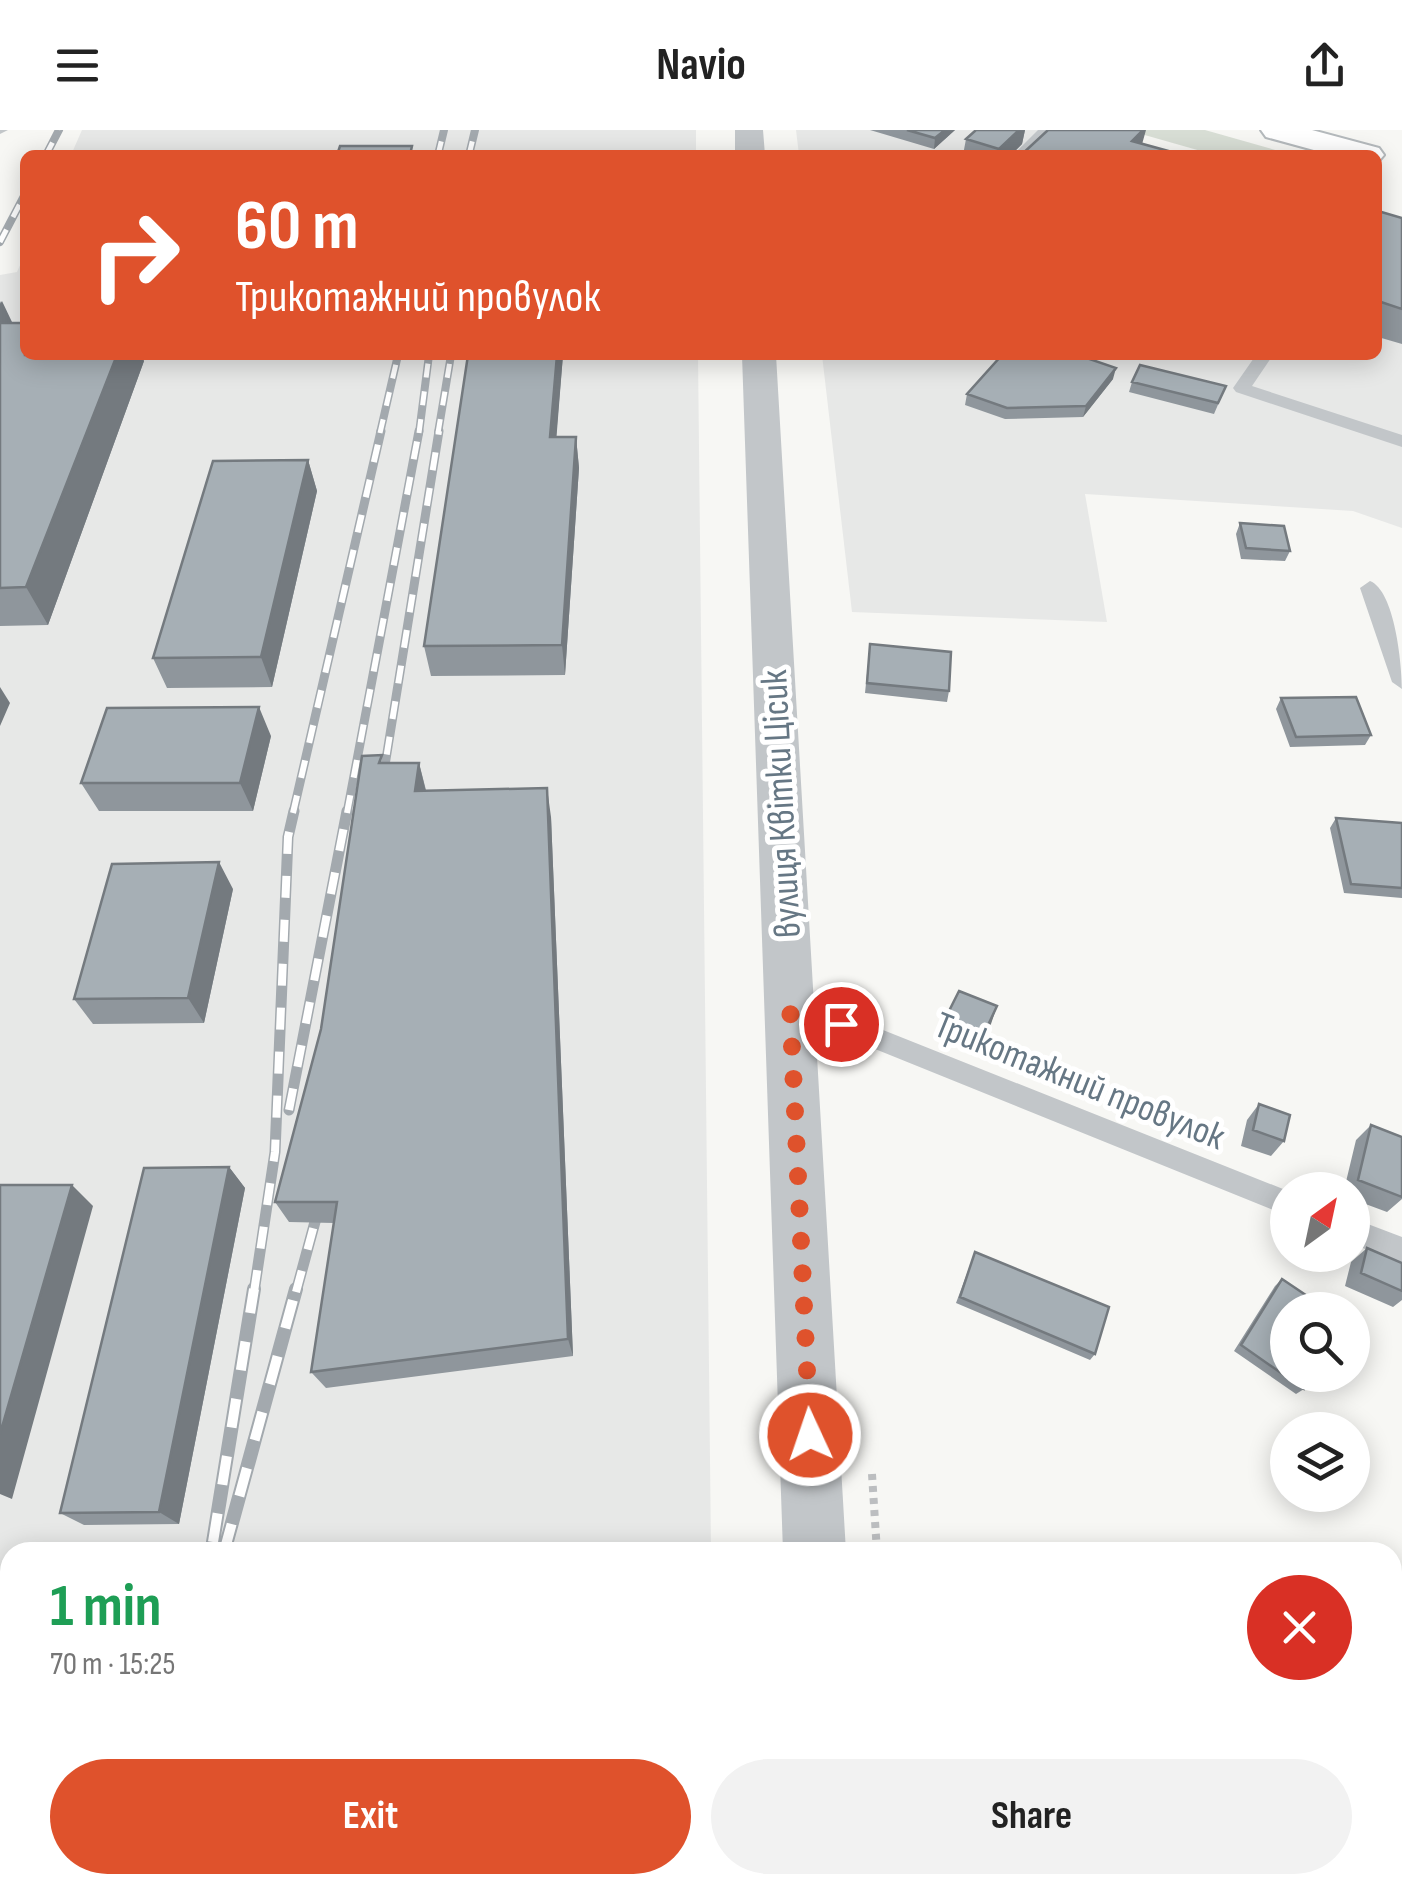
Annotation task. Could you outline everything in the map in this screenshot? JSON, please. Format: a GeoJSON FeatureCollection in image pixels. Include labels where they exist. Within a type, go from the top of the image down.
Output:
{"type":"FeatureCollection","features":[{"type":"Feature","properties":{"kind":"main road"},"geometry":{"type":"LineString","coordinates":[[1278,130],[1350,150]]}},
{"type":"Feature","properties":{"kind":"street","name":"вулиця Квітки Цісик"},"geometry":{"type":"LineString","coordinates":[[760,360],[815,1542]]}},
{"type":"Feature","properties":{"kind":"lane"},"geometry":{"type":"LineString","coordinates":[[1025,150],[1046,130]]}},
{"type":"Feature","properties":{"kind":"lane"},"geometry":{"type":"LineString","coordinates":[[1262,360],[1242,388],[1402,441]]}},
{"type":"Feature","properties":{"kind":"lane"},"geometry":{"type":"LineString","coordinates":[[1370,588],[1402,682]]}},
{"type":"Feature","properties":{"kind":"lane","name":"Трикотажний провулок"},"geometry":{"type":"LineString","coordinates":[[790,1004],[1270,1197]]}},
{"type":"Feature","properties":{"kind":"lane"},"geometry":{"type":"LineString","coordinates":[[1370,1237],[1402,1250]]}},
{"type":"Feature","properties":{"kind":"shaded area"},"geometry":{"type":"Polygon","coordinates":[[[82,130],[696,130],[696,150],[73,150],[82,130]]]}},
{"type":"Feature","properties":{"kind":"shaded area"},"geometry":{"type":"Polygon","coordinates":[[[796,130],[1056,130],[1126,150],[798,150],[796,130]]]}},
{"type":"Feature","properties":{"kind":"shaded area"},"geometry":{"type":"Polygon","coordinates":[[[1127,130],[1205,130],[1275,150],[1197,150],[1127,130]]]}},
{"type":"Feature","properties":{"kind":"shaded area"},"geometry":{"type":"Polygon","coordinates":[[[1382,224],[1402,230],[1402,528],[1353,511],[1085,494],[1107,622],[852,612],[823,360],[1382,360],[1382,224]]]}},
{"type":"Feature","properties":{"kind":"shaded area"},"geometry":{"type":"Polygon","coordinates":[[[20,265],[20,360],[698,360],[711,1542],[0,1542],[0,275],[17,272],[20,265]]]}},
{"type":"Feature","properties":{"kind":"building"},"geometry":{"type":"Polygon","coordinates":[[[907,130],[945,130],[935,138],[907,130]]]}},
{"type":"Feature","properties":{"kind":"building"},"geometry":{"type":"Polygon","coordinates":[[[976,130],[1019,130],[999,149],[966,139],[976,130]]]}},
{"type":"Feature","properties":{"kind":"building"},"geometry":{"type":"Polygon","coordinates":[[[1048,130],[1143,130],[1132,141],[1165,150],[1026,150],[1048,130]]]}},
{"type":"Feature","properties":{"kind":"building"},"geometry":{"type":"Polygon","coordinates":[[[340,146],[412,146],[411,150],[339,150],[340,146]]]}},
{"type":"Feature","properties":{"kind":"building"},"geometry":{"type":"Polygon","coordinates":[[[1382,212],[1402,218],[1402,309],[1382,302],[1382,212]]]}},
{"type":"Feature","properties":{"kind":"building"},"geometry":{"type":"Polygon","coordinates":[[[0,323],[20,323],[20,360],[115,360],[26,587],[0,588],[0,323]]]}},
{"type":"Feature","properties":{"kind":"building"},"geometry":{"type":"Polygon","coordinates":[[[467,360],[557,360],[550,437],[576,437],[562,645],[424,646],[467,360]]]}},
{"type":"Feature","properties":{"kind":"building"},"geometry":{"type":"Polygon","coordinates":[[[998,360],[1093,360],[1116,368],[1086,406],[1007,408],[967,394],[998,360]]]}},
{"type":"Feature","properties":{"kind":"building"},"geometry":{"type":"Polygon","coordinates":[[[1140,365],[1226,386],[1218,403],[1132,382],[1140,365]]]}},
{"type":"Feature","properties":{"kind":"building"},"geometry":{"type":"Polygon","coordinates":[[[308,460],[261,657],[153,658],[213,461],[308,460]]]}},
{"type":"Feature","properties":{"kind":"building"},"geometry":{"type":"Polygon","coordinates":[[[1240,523],[1284,526],[1290,551],[1246,548],[1240,523]]]}},
{"type":"Feature","properties":{"kind":"building"},"geometry":{"type":"Polygon","coordinates":[[[870,644],[951,652],[949,691],[867,683],[870,644]]]}},
{"type":"Feature","properties":{"kind":"building"},"geometry":{"type":"Polygon","coordinates":[[[1356,697],[1371,735],[1296,737],[1281,698],[1356,697]]]}},
{"type":"Feature","properties":{"kind":"building"},"geometry":{"type":"Polygon","coordinates":[[[259,707],[240,783],[81,783],[107,708],[259,707]]]}},
{"type":"Feature","properties":{"kind":"building"},"geometry":{"type":"Polygon","coordinates":[[[382,755],[379,763],[419,763],[415,791],[547,788],[568,1339],[311,1372],[337,1202],[275,1202],[321,1029],[362,756],[382,755]]]}},
{"type":"Feature","properties":{"kind":"building"},"geometry":{"type":"Polygon","coordinates":[[[1336,818],[1402,823],[1402,888],[1351,884],[1336,818]]]}},
{"type":"Feature","properties":{"kind":"building"},"geometry":{"type":"Polygon","coordinates":[[[219,862],[188,998],[74,999],[112,864],[219,862]]]}},
{"type":"Feature","properties":{"kind":"building"},"geometry":{"type":"Polygon","coordinates":[[[959,991],[997,1006],[982,1038],[944,1021],[959,991]]]}},
{"type":"Feature","properties":{"kind":"building"},"geometry":{"type":"Polygon","coordinates":[[[1259,1104],[1290,1115],[1284,1141],[1253,1130],[1259,1104]]]}},
{"type":"Feature","properties":{"kind":"building"},"geometry":{"type":"Polygon","coordinates":[[[1371,1125],[1402,1137],[1402,1197],[1370,1185],[1370,1172],[1360,1172],[1371,1125]]]}},
{"type":"Feature","properties":{"kind":"building"},"geometry":{"type":"Polygon","coordinates":[[[229,1167],[159,1512],[60,1513],[144,1168],[229,1167]]]}},
{"type":"Feature","properties":{"kind":"building"},"geometry":{"type":"Polygon","coordinates":[[[0,1185],[72,1185],[0,1434],[0,1185]]]}},
{"type":"Feature","properties":{"kind":"building"},"geometry":{"type":"Polygon","coordinates":[[[1370,1249],[1402,1263],[1402,1291],[1361,1273],[1370,1272],[1370,1249]]]}},
{"type":"Feature","properties":{"kind":"building"},"geometry":{"type":"Polygon","coordinates":[[[975,1252],[1109,1307],[1095,1354],[960,1297],[975,1252]]]}},
{"type":"Feature","properties":{"kind":"building"},"geometry":{"type":"Polygon","coordinates":[[[1282,1279],[1301,1292],[1274,1292],[1282,1279]]]}},
{"type":"Feature","properties":{"kind":"building"},"geometry":{"type":"Polygon","coordinates":[[[1270,1298],[1270,1365],[1241,1345],[1270,1298]]]}},
{"type":"Feature","properties":{"kind":"railway"},"geometry":{"type":"LineString","coordinates":[[49,150],[59,130]]}},
{"type":"Feature","properties":{"kind":"railway"},"geometry":{"type":"LineString","coordinates":[[439,150],[444,130]]}},
{"type":"Feature","properties":{"kind":"railway"},"geometry":{"type":"LineString","coordinates":[[470,150],[475,130]]}},
{"type":"Feature","properties":{"kind":"railway"},"geometry":{"type":"LineString","coordinates":[[0,242],[20,204]]}},
{"type":"Feature","properties":{"kind":"railway"},"geometry":{"type":"LineString","coordinates":[[380,433],[397,360]]}},
{"type":"Feature","properties":{"kind":"railway"},"geometry":{"type":"LineString","coordinates":[[419,433],[428,360]]}},
{"type":"Feature","properties":{"kind":"railway"},"geometry":{"type":"LineString","coordinates":[[438,433],[450,360]]}},
{"type":"Feature","properties":{"kind":"railway"},"geometry":{"type":"LineString","coordinates":[[293,813],[381,431]]}},
{"type":"Feature","properties":{"kind":"railway"},"geometry":{"type":"LineString","coordinates":[[347,813],[419,431]]}},
{"type":"Feature","properties":{"kind":"railway"},"geometry":{"type":"LineString","coordinates":[[381,790],[439,431]]}},
{"type":"Feature","properties":{"kind":"railway"},"geometry":{"type":"LineString","coordinates":[[254,1292],[275,1152],[288,837],[294,811]]}},
{"type":"Feature","properties":{"kind":"railway"},"geometry":{"type":"LineString","coordinates":[[289,1110],[347,811]]}},
{"type":"Feature","properties":{"kind":"railway"},"geometry":{"type":"LineString","coordinates":[[296,1292],[322,1196]]}},
{"type":"Feature","properties":{"kind":"railway"},"geometry":{"type":"LineString","coordinates":[[213,1542],[254,1289]]}},
{"type":"Feature","properties":{"kind":"railway"},"geometry":{"type":"LineString","coordinates":[[227,1542],[296,1289]]}},
{"type":"Feature","properties":{"kind":"route"},"geometry":{"type":"LineString","coordinates":[[810,1435],[790,1004],[841,1024]]}}]}
